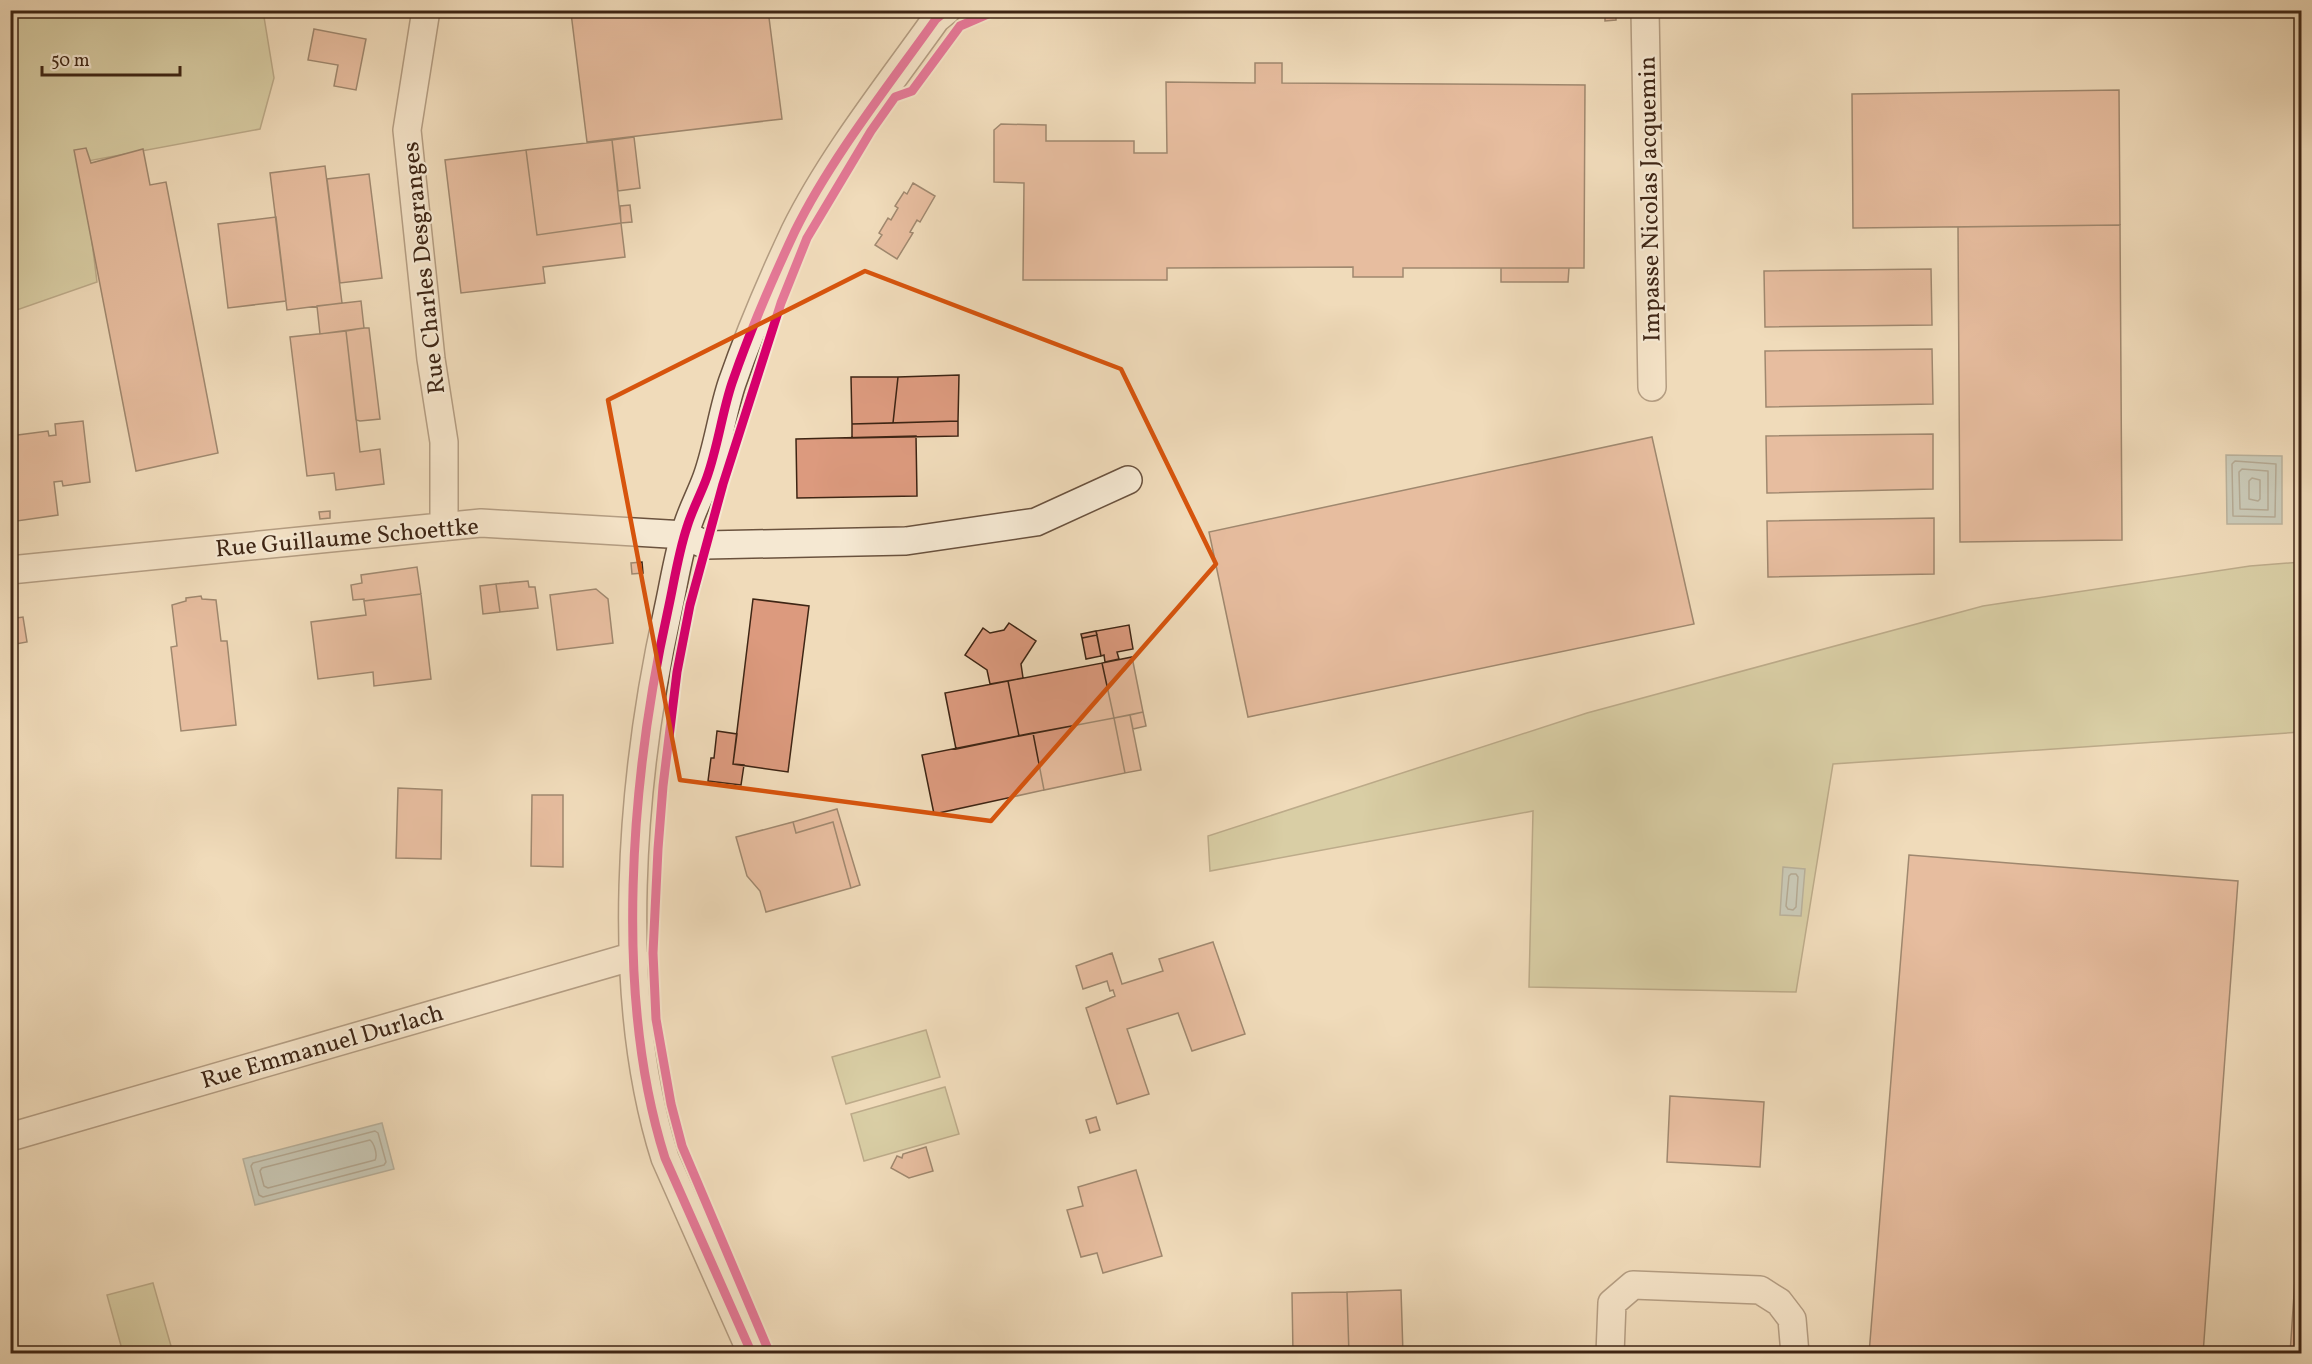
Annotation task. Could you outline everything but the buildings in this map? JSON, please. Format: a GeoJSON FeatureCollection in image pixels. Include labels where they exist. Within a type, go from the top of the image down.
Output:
{"type":"FeatureCollection","features":[{"type":"Feature","properties":{"kind":"street","name":"Rue Charles Desgranges"},"geometry":{"type":"LineString","coordinates":[[426,10],[407,130],[431,358],[444,442],[444,527]]}},
{"type":"Feature","properties":{"kind":"street"},"geometry":{"type":"LineString","coordinates":[[752,1353],[681,1196],[656,1127],[645,1070],[634,956],[635,870],[644,751],[656,664],[686,530],[691,481],[733,339],[758,274],[810,170],[921,10]]}},
{"type":"Feature","properties":{"kind":"street"},"geometry":{"type":"LineString","coordinates":[[686,530],[708,476],[732,385],[766,295],[797,228],[843,151],[936,19],[947,10]]}},
{"type":"Feature","properties":{"kind":"street","name":"Impasse Nicolas Jacquemin"},"geometry":{"type":"LineString","coordinates":[[1646,10],[1652,387]]}},
{"type":"Feature","properties":{"kind":"street","name":"Rue Guillaume Schoettke"},"geometry":{"type":"LineString","coordinates":[[10,570],[481,523],[686,530],[706,545],[906,541],[1036,522],[1128,480]]}},
{"type":"Feature","properties":{"kind":"street","name":"Rue Emmanuel Durlach"},"geometry":{"type":"LineString","coordinates":[[10,1137],[634,956]]}},
{"type":"Feature","properties":{"kind":"street"},"geometry":{"type":"LineString","coordinates":[[1610,1353],[1612,1303],[1633,1285],[1760,1290],[1779,1302],[1792,1319],[1795,1353]]}},
{"type":"Feature","properties":{"kind":"highlighted area"},"geometry":{"type":"Polygon","coordinates":[[[865,271],[1121,369],[1216,564],[991,821],[680,780],[608,400],[865,271]]]}},
{"type":"Feature","properties":{"kind":"green space"},"geometry":{"type":"Polygon","coordinates":[[[10,11],[263,11],[274,78],[260,129],[82,162],[97,282],[11,312],[10,11]]]}},
{"type":"Feature","properties":{"kind":"green space"},"geometry":{"type":"Polygon","coordinates":[[[2301,562],[2301,732],[1833,764],[1796,992],[1529,987],[1533,811],[1210,871],[1208,836],[1587,713],[1983,606],[2250,566],[2301,562]]]}},
{"type":"Feature","properties":{"kind":"green space"},"geometry":{"type":"Polygon","coordinates":[[[926,1030],[940,1077],[846,1104],[832,1057],[926,1030]]]}},
{"type":"Feature","properties":{"kind":"green space"},"geometry":{"type":"Polygon","coordinates":[[[945,1087],[959,1134],[864,1161],[851,1114],[945,1087]]]}},
{"type":"Feature","properties":{"kind":"green space"},"geometry":{"type":"Polygon","coordinates":[[[153,1283],[173,1353],[123,1353],[107,1295],[153,1283]]]}},
{"type":"Feature","properties":{"kind":"water"},"geometry":{"type":"Polygon","coordinates":[[[2226,455],[2282,456],[2282,524],[2227,524],[2226,455]]]}},
{"type":"Feature","properties":{"kind":"water"},"geometry":{"type":"Polygon","coordinates":[[[1783,867],[1805,869],[1801,916],[1780,915],[1783,867]]]}},
{"type":"Feature","properties":{"kind":"water"},"geometry":{"type":"Polygon","coordinates":[[[382,1123],[394,1169],[255,1205],[243,1159],[382,1123]]]}},
{"type":"Feature","properties":{"kind":"cycle path"},"geometry":{"type":"LineString","coordinates":[[752,1354],[665,1158],[649,1094],[638,1027],[633,957],[633,885],[637,814],[645,743],[655,675],[684,537],[711,465],[725,406],[746,344],[809,204],[861,122],[936,19],[947,10]]}},
{"type":"Feature","properties":{"kind":"cycle path"},"geometry":{"type":"LineString","coordinates":[[770,1354],[682,1146],[671,1104],[656,1019],[653,953],[658,849],[677,672],[690,605],[723,484],[781,303],[807,238],[871,131],[895,97],[912,91],[960,26],[997,10]]}}]}
